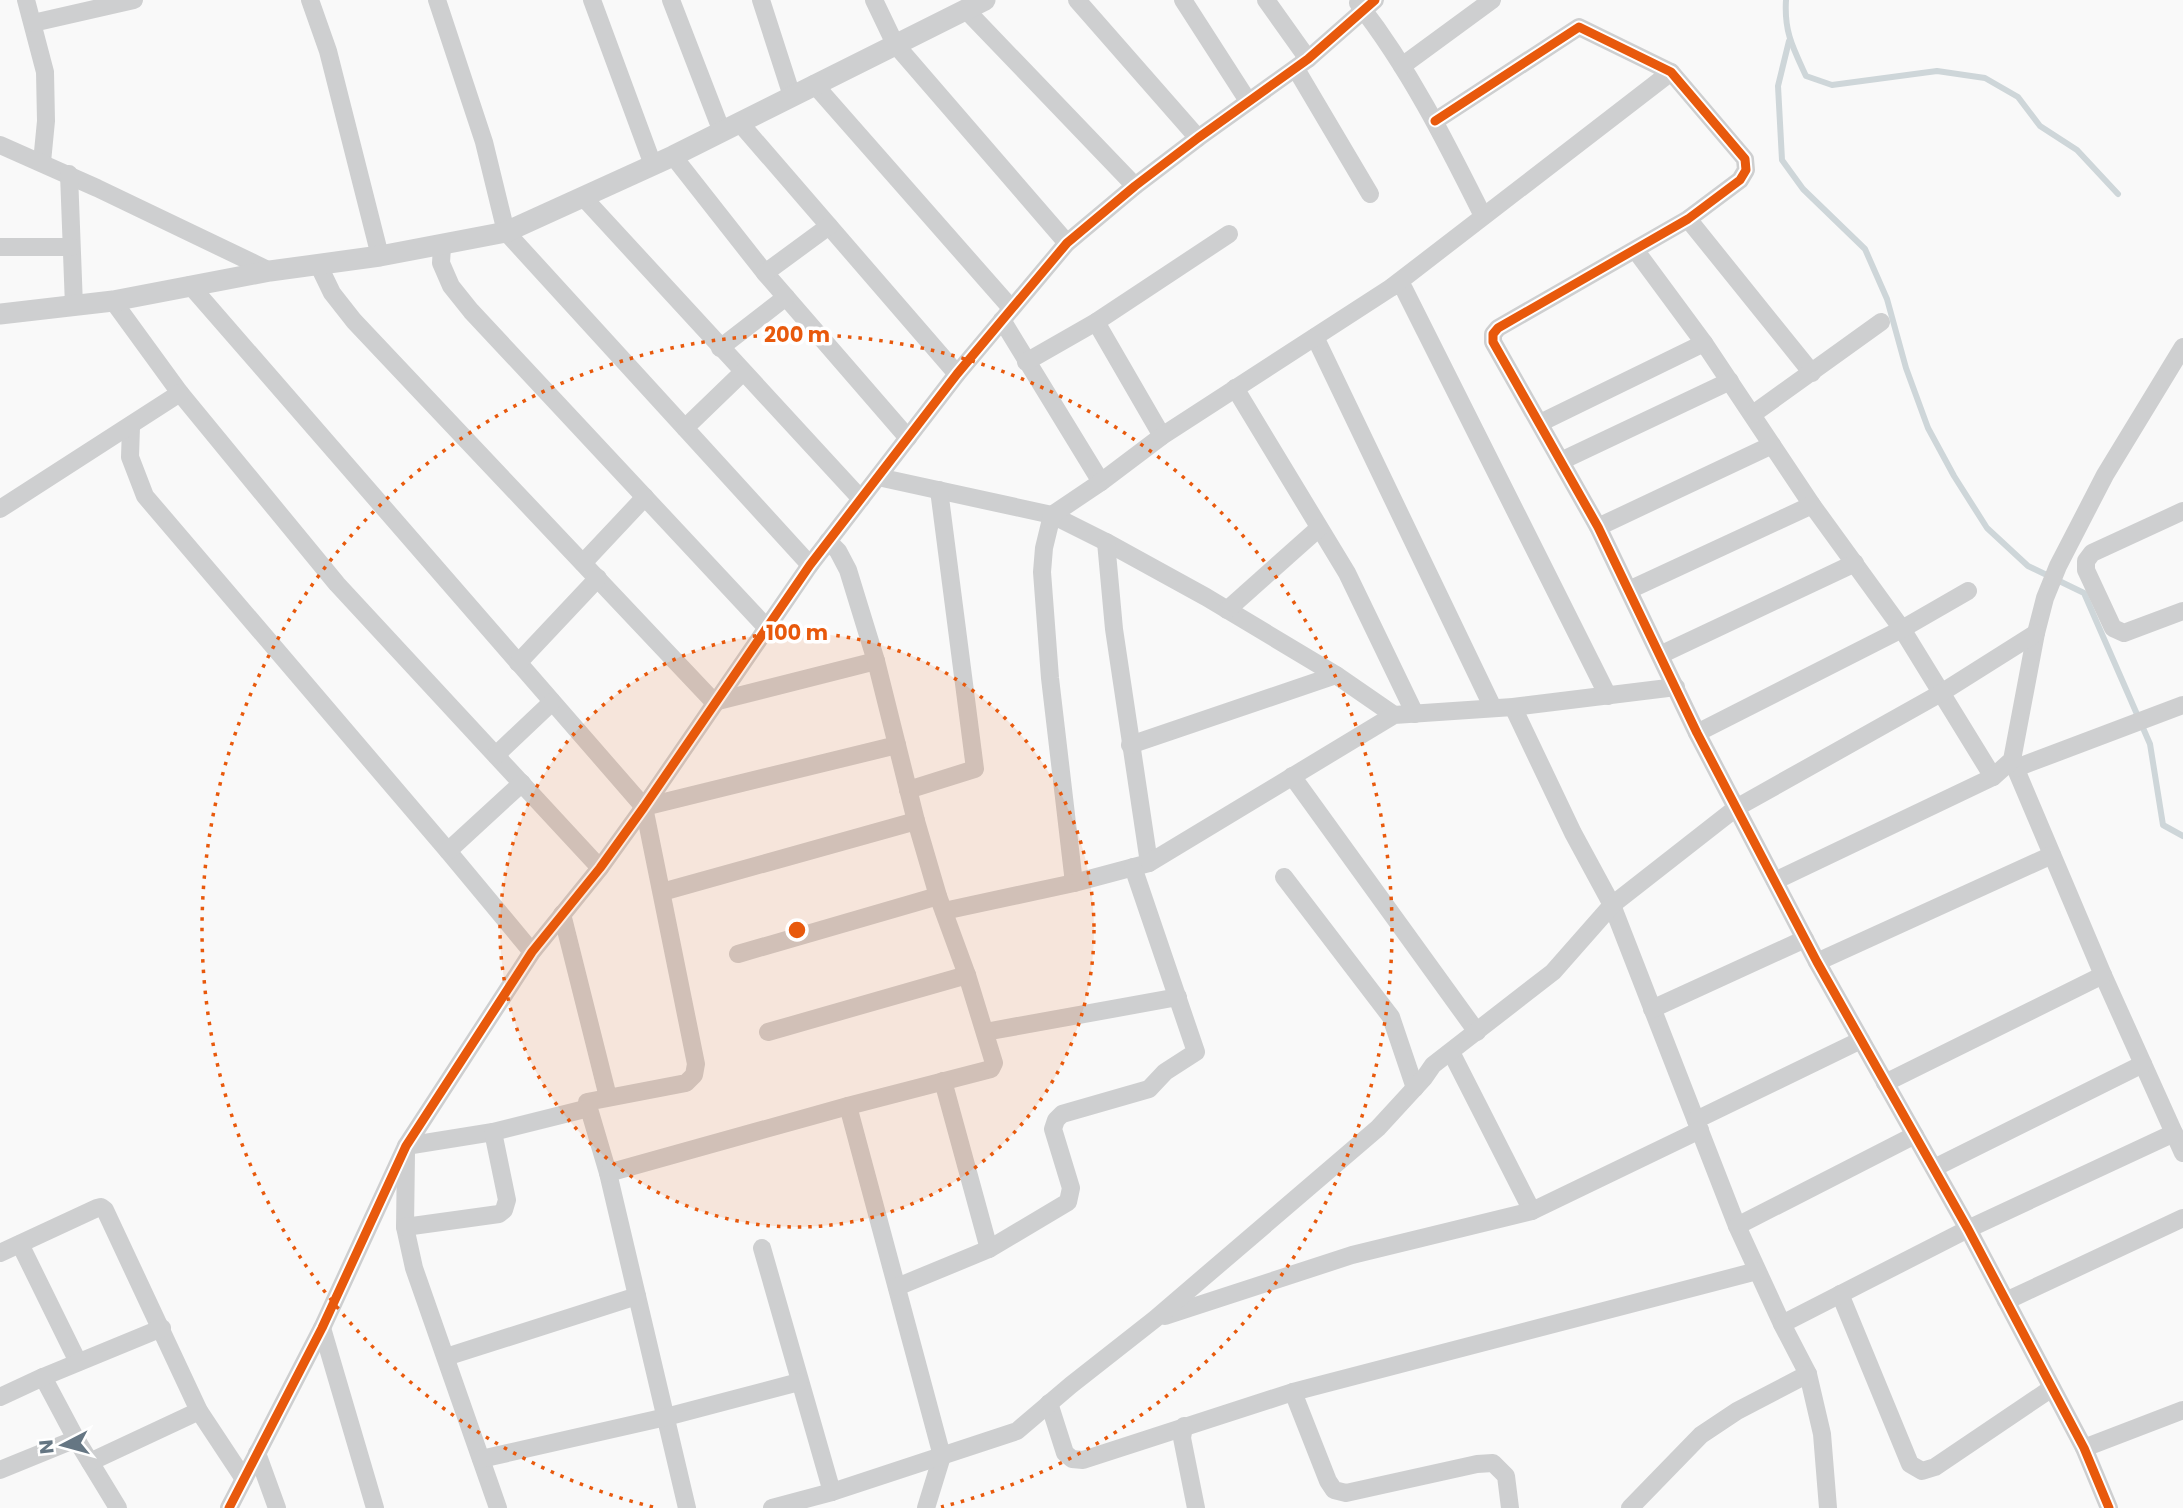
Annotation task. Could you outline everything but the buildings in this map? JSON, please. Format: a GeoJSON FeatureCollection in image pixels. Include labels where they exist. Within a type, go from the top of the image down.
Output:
{"type":"FeatureCollection","features":[{"type":"Feature","properties":{"kind":"street"},"geometry":{"type":"LineString","coordinates":[[26,0],[45,72],[46,121],[42,162]]}},
{"type":"Feature","properties":{"kind":"street"},"geometry":{"type":"LineString","coordinates":[[33,23],[134,0]]}},
{"type":"Feature","properties":{"kind":"street"},"geometry":{"type":"LineString","coordinates":[[310,0],[328,51],[380,256]]}},
{"type":"Feature","properties":{"kind":"street"},"geometry":{"type":"LineString","coordinates":[[437,0],[484,142],[506,232],[810,565]]}},
{"type":"Feature","properties":{"kind":"street"},"geometry":{"type":"LineString","coordinates":[[592,0],[653,165]]}},
{"type":"Feature","properties":{"kind":"street"},"geometry":{"type":"LineString","coordinates":[[671,0],[730,127],[829,226],[957,374]]}},
{"type":"Feature","properties":{"kind":"street"},"geometry":{"type":"LineString","coordinates":[[761,0],[792,96]]}},
{"type":"Feature","properties":{"kind":"street"},"geometry":{"type":"LineString","coordinates":[[874,0],[895,44],[1067,243]]}},
{"type":"Feature","properties":{"kind":"street"},"geometry":{"type":"LineString","coordinates":[[1077,0],[1198,138]]}},
{"type":"Feature","properties":{"kind":"street"},"geometry":{"type":"LineString","coordinates":[[1183,0],[1248,101]]}},
{"type":"Feature","properties":{"kind":"street"},"geometry":{"type":"LineString","coordinates":[[1266,0],[1370,194]]}},
{"type":"Feature","properties":{"kind":"street"},"geometry":{"type":"LineString","coordinates":[[1402,66],[1492,0]]}},
{"type":"Feature","properties":{"kind":"street"},"geometry":{"type":"LineString","coordinates":[[229,1508],[322,1328],[406,1146],[532,952],[600,868],[644,807],[714,702],[828,541],[957,374],[1067,243],[1198,138],[1302,64],[1364,3],[1435,121],[1483,216]]}},
{"type":"Feature","properties":{"kind":"street"},"geometry":{"type":"LineString","coordinates":[[0,314],[113,302],[190,285],[442,246],[506,232],[673,156],[976,5],[1135,186]]}},
{"type":"Feature","properties":{"kind":"street"},"geometry":{"type":"LineString","coordinates":[[1435,121],[1579,27],[1671,72],[1745,159],[1746,170],[1740,180],[1688,219],[1498,328],[1493,334],[1493,342],[1598,527],[1696,733],[1817,962],[1968,1229],[2084,1448],[2107,1507]]}},
{"type":"Feature","properties":{"kind":"street"},"geometry":{"type":"LineString","coordinates":[[1074,883],[1050,678],[1042,572],[1044,548],[1052,515],[1162,436],[1392,287],[1671,72]]}},
{"type":"Feature","properties":{"kind":"street"},"geometry":{"type":"LineString","coordinates":[[814,85],[1006,314],[1026,362],[1101,482]]}},
{"type":"Feature","properties":{"kind":"street"},"geometry":{"type":"LineString","coordinates":[[0,145],[69,174],[270,271]]}},
{"type":"Feature","properties":{"kind":"street"},"geometry":{"type":"LineString","coordinates":[[673,156],[765,272],[908,438]]}},
{"type":"Feature","properties":{"kind":"street"},"geometry":{"type":"LineString","coordinates":[[69,174],[74,306]]}},
{"type":"Feature","properties":{"kind":"street"},"geometry":{"type":"LineString","coordinates":[[583,197],[861,499]]}},
{"type":"Feature","properties":{"kind":"street"},"geometry":{"type":"LineString","coordinates":[[1688,219],[1812,373]]}},
{"type":"Feature","properties":{"kind":"street"},"geometry":{"type":"LineString","coordinates":[[765,272],[829,226]]}},
{"type":"Feature","properties":{"kind":"street"},"geometry":{"type":"LineString","coordinates":[[1026,362],[1096,322],[1229,234]]}},
{"type":"Feature","properties":{"kind":"street"},"geometry":{"type":"LineString","coordinates":[[442,246],[441,263],[451,286],[471,312],[767,628]]}},
{"type":"Feature","properties":{"kind":"street"},"geometry":{"type":"LineString","coordinates":[[0,247],[71,247]]}},
{"type":"Feature","properties":{"kind":"street"},"geometry":{"type":"LineString","coordinates":[[1636,251],[1704,343],[1812,505],[1902,629],[1993,777]]}},
{"type":"Feature","properties":{"kind":"street"},"geometry":{"type":"LineString","coordinates":[[318,264],[332,293],[354,321],[714,702]]}},
{"type":"Feature","properties":{"kind":"street"},"geometry":{"type":"LineString","coordinates":[[190,285],[644,807],[696,1065],[694,1075],[686,1083],[587,1102],[608,1173],[687,1508]]}},
{"type":"Feature","properties":{"kind":"street"},"geometry":{"type":"LineString","coordinates":[[1392,287],[1398,285],[1404,289],[1608,696]]}},
{"type":"Feature","properties":{"kind":"street"},"geometry":{"type":"LineString","coordinates":[[720,348],[786,297]]}},
{"type":"Feature","properties":{"kind":"street"},"geometry":{"type":"LineString","coordinates":[[113,302],[180,393],[337,584],[600,868]]}},
{"type":"Feature","properties":{"kind":"street"},"geometry":{"type":"LineString","coordinates":[[1096,322],[1162,436]]}},
{"type":"Feature","properties":{"kind":"street"},"geometry":{"type":"LineString","coordinates":[[1753,414],[1881,322]]}},
{"type":"Feature","properties":{"kind":"street"},"geometry":{"type":"LineString","coordinates":[[1315,337],[1493,708]]}},
{"type":"Feature","properties":{"kind":"street"},"geometry":{"type":"LineString","coordinates":[[1540,422],[1704,343]]}},
{"type":"Feature","properties":{"kind":"street"},"geometry":{"type":"LineString","coordinates":[[2183,347],[2105,475],[2058,566],[2045,598],[2036,633],[2014,764],[2103,975],[2183,1153]]}},
{"type":"Feature","properties":{"kind":"street"},"geometry":{"type":"LineString","coordinates":[[685,428],[743,372]]}},
{"type":"Feature","properties":{"kind":"street"},"geometry":{"type":"LineString","coordinates":[[1562,461],[1730,382]]}},
{"type":"Feature","properties":{"kind":"street"},"geometry":{"type":"LineString","coordinates":[[1235,388],[1347,573],[1415,713]]}},
{"type":"Feature","properties":{"kind":"street"},"geometry":{"type":"LineString","coordinates":[[0,509],[180,393]]}},
{"type":"Feature","properties":{"kind":"street"},"geometry":{"type":"LineString","coordinates":[[131,427],[130,457],[145,496],[532,952]]}},
{"type":"Feature","properties":{"kind":"street"},"geometry":{"type":"LineString","coordinates":[[1598,527],[1772,445]]}},
{"type":"Feature","properties":{"kind":"street"},"geometry":{"type":"LineString","coordinates":[[878,477],[1052,515],[1227,610],[1336,675],[1394,715]]}},
{"type":"Feature","properties":{"kind":"street"},"geometry":{"type":"LineString","coordinates":[[908,790],[975,769],[939,490]]}},
{"type":"Feature","properties":{"kind":"street"},"geometry":{"type":"LineString","coordinates":[[583,563],[645,497]]}},
{"type":"Feature","properties":{"kind":"street"},"geometry":{"type":"LineString","coordinates":[[1629,590],[1812,505]]}},
{"type":"Feature","properties":{"kind":"street"},"geometry":{"type":"LineString","coordinates":[[2183,512],[2092,553],[2086,561],[2086,570],[2113,628],[2118,632],[2124,633],[2183,611]]}},
{"type":"Feature","properties":{"kind":"street"},"geometry":{"type":"LineString","coordinates":[[1227,610],[1320,528]]}},
{"type":"Feature","properties":{"kind":"street"},"geometry":{"type":"LineString","coordinates":[[608,1173],[848,1105],[991,1069],[994,1063],[916,821],[876,661],[848,569],[838,551],[828,541]]}},
{"type":"Feature","properties":{"kind":"street"},"geometry":{"type":"LineString","coordinates":[[897,1287],[989,1249],[1068,1202],[1071,1188],[1053,1129],[1056,1120],[1062,1114],[1149,1088],[1165,1072],[1194,1055],[1196,1048],[1178,997],[1141,865],[1106,542]]}},
{"type":"Feature","properties":{"kind":"street"},"geometry":{"type":"LineString","coordinates":[[1660,655],[1855,563]]}},
{"type":"Feature","properties":{"kind":"street"},"geometry":{"type":"LineString","coordinates":[[518,663],[598,578]]}},
{"type":"Feature","properties":{"kind":"street"},"geometry":{"type":"LineString","coordinates":[[1696,733],[1902,629],[1968,591]]}},
{"type":"Feature","properties":{"kind":"street"},"geometry":{"type":"LineString","coordinates":[[772,1508],[822,1499],[1017,1431],[1155,1320],[1378,1128],[1433,1065],[1553,972],[1612,905],[1736,808],[1941,693],[2036,633]]}},
{"type":"Feature","properties":{"kind":"street"},"geometry":{"type":"LineString","coordinates":[[714,702],[876,661]]}},
{"type":"Feature","properties":{"kind":"street"},"geometry":{"type":"LineString","coordinates":[[1130,746],[1336,675]]}},
{"type":"Feature","properties":{"kind":"street"},"geometry":{"type":"LineString","coordinates":[[738,954],[941,904],[1074,883],[1141,865],[1394,715],[1513,707],[1676,687]]}},
{"type":"Feature","properties":{"kind":"street"},"geometry":{"type":"LineString","coordinates":[[496,755],[552,702]]}},
{"type":"Feature","properties":{"kind":"street"},"geometry":{"type":"LineString","coordinates":[[1775,881],[1993,777],[2014,764],[2183,705]]}},
{"type":"Feature","properties":{"kind":"street"},"geometry":{"type":"LineString","coordinates":[[1513,707],[1573,833],[1612,905],[1737,1226],[1808,1374],[1822,1434],[1828,1508]]}},
{"type":"Feature","properties":{"kind":"street"},"geometry":{"type":"LineString","coordinates":[[644,807],[897,745]]}},
{"type":"Feature","properties":{"kind":"street"},"geometry":{"type":"LineString","coordinates":[[1292,776],[1477,1032]]}},
{"type":"Feature","properties":{"kind":"street"},"geometry":{"type":"LineString","coordinates":[[448,851],[522,783]]}},
{"type":"Feature","properties":{"kind":"street"},"geometry":{"type":"LineString","coordinates":[[662,892],[916,821]]}},
{"type":"Feature","properties":{"kind":"street"},"geometry":{"type":"LineString","coordinates":[[1817,962],[2052,855]]}},
{"type":"Feature","properties":{"kind":"street"},"geometry":{"type":"LineString","coordinates":[[1284,877],[1391,1017],[1415,1088]]}},
{"type":"Feature","properties":{"kind":"street"},"geometry":{"type":"LineString","coordinates":[[562,915],[608,1097]]}},
{"type":"Feature","properties":{"kind":"street"},"geometry":{"type":"LineString","coordinates":[[1652,1009],[1805,939]]}},
{"type":"Feature","properties":{"kind":"street"},"geometry":{"type":"LineString","coordinates":[[768,1032],[967,975]]}},
{"type":"Feature","properties":{"kind":"street"},"geometry":{"type":"LineString","coordinates":[[1885,1083],[2103,975]]}},
{"type":"Feature","properties":{"kind":"street"},"geometry":{"type":"LineString","coordinates":[[985,1032],[1178,997]]}},
{"type":"Feature","properties":{"kind":"street"},"geometry":{"type":"LineString","coordinates":[[1155,1320],[1352,1255],[1532,1211],[1861,1040]]}},
{"type":"Feature","properties":{"kind":"street"},"geometry":{"type":"LineString","coordinates":[[1451,1052],[1532,1211]]}},
{"type":"Feature","properties":{"kind":"street"},"geometry":{"type":"LineString","coordinates":[[1934,1168],[2143,1064]]}},
{"type":"Feature","properties":{"kind":"street"},"geometry":{"type":"LineString","coordinates":[[943,1081],[989,1249]]}},
{"type":"Feature","properties":{"kind":"street"},"geometry":{"type":"LineString","coordinates":[[848,1105],[942,1456],[926,1508]]}},
{"type":"Feature","properties":{"kind":"street"},"geometry":{"type":"LineString","coordinates":[[406,1146],[493,1132],[589,1108]]}},
{"type":"Feature","properties":{"kind":"street"},"geometry":{"type":"LineString","coordinates":[[405,1227],[499,1214],[504,1210],[507,1200],[493,1132]]}},
{"type":"Feature","properties":{"kind":"street"},"geometry":{"type":"LineString","coordinates":[[1782,1324],[1968,1229],[2174,1133]]}},
{"type":"Feature","properties":{"kind":"street"},"geometry":{"type":"LineString","coordinates":[[1737,1226],[1915,1135]]}},
{"type":"Feature","properties":{"kind":"street"},"geometry":{"type":"LineString","coordinates":[[406,1146],[405,1227],[414,1268],[498,1508]]}},
{"type":"Feature","properties":{"kind":"street"},"geometry":{"type":"LineString","coordinates":[[0,1253],[102,1207],[162,1328],[199,1411],[244,1479]]}},
{"type":"Feature","properties":{"kind":"street"},"geometry":{"type":"LineString","coordinates":[[2006,1301],[2183,1218]]}},
{"type":"Feature","properties":{"kind":"street"},"geometry":{"type":"LineString","coordinates":[[20,1244],[78,1362]]}},
{"type":"Feature","properties":{"kind":"street"},"geometry":{"type":"LineString","coordinates":[[762,1248],[799,1382],[822,1499]]}},
{"type":"Feature","properties":{"kind":"street"},"geometry":{"type":"LineString","coordinates":[[1049,1404],[1065,1453],[1072,1460],[1083,1460],[1293,1392],[1757,1271]]}},
{"type":"Feature","properties":{"kind":"street"},"geometry":{"type":"LineString","coordinates":[[1840,1294],[1910,1464],[1922,1471],[1935,1467],[2052,1388]]}},
{"type":"Feature","properties":{"kind":"street"},"geometry":{"type":"LineString","coordinates":[[446,1357],[637,1296]]}},
{"type":"Feature","properties":{"kind":"street"},"geometry":{"type":"LineString","coordinates":[[0,1397],[162,1328]]}},
{"type":"Feature","properties":{"kind":"street"},"geometry":{"type":"LineString","coordinates":[[322,1328],[376,1508]]}},
{"type":"Feature","properties":{"kind":"street"},"geometry":{"type":"LineString","coordinates":[[1630,1508],[1701,1436],[1737,1411],[1808,1374]]}},
{"type":"Feature","properties":{"kind":"street"},"geometry":{"type":"LineString","coordinates":[[43,1377],[76,1439],[118,1508]]}},
{"type":"Feature","properties":{"kind":"street"},"geometry":{"type":"LineString","coordinates":[[481,1459],[666,1417],[799,1382]]}},
{"type":"Feature","properties":{"kind":"street"},"geometry":{"type":"LineString","coordinates":[[1293,1392],[1334,1490],[1346,1493],[1477,1464],[1493,1463],[1506,1476],[1510,1508]]}},
{"type":"Feature","properties":{"kind":"street"},"geometry":{"type":"LineString","coordinates":[[2084,1448],[2183,1410]]}},
{"type":"Feature","properties":{"kind":"street"},"geometry":{"type":"LineString","coordinates":[[90,1462],[199,1411]]}},
{"type":"Feature","properties":{"kind":"street"},"geometry":{"type":"LineString","coordinates":[[1184,1426],[1182,1437],[1196,1508]]}},
{"type":"Feature","properties":{"kind":"street"},"geometry":{"type":"LineString","coordinates":[[0,1470],[76,1439]]}},
{"type":"Feature","properties":{"kind":"street"},"geometry":{"type":"LineString","coordinates":[[257,1453],[277,1508]]}},
{"type":"Feature","properties":{"kind":"waterway"},"geometry":{"type":"LineString","coordinates":[[1786,0],[1788,31],[1806,76],[1832,85],[1937,71],[1985,78],[2018,97],[2040,126],[2077,150],[2118,194]]}},
{"type":"Feature","properties":{"kind":"waterway"},"geometry":{"type":"LineString","coordinates":[[1789,41],[1778,86],[1782,160],[1803,189],[1865,249],[1887,299],[1906,368],[1928,428],[1987,528],[2028,566],[2084,593],[2150,744],[2163,825],[2183,836]]}},
{"type":"Feature","properties":{"kind":"cycle path"},"geometry":{"type":"LineString","coordinates":[[229,1508],[322,1328],[406,1146],[532,952],[600,868],[644,807],[810,565],[957,374],[1067,243],[1135,186],[1308,59],[1375,0]]}},
{"type":"Feature","properties":{"kind":"cycle path"},"geometry":{"type":"LineString","coordinates":[[1435,121],[1579,27],[1671,72],[1745,159],[1746,170],[1740,180],[1688,219],[1498,328],[1493,334],[1493,342],[1598,527],[1697,733],[1817,962],[1968,1229],[2084,1448],[2109,1508]]}}]}
